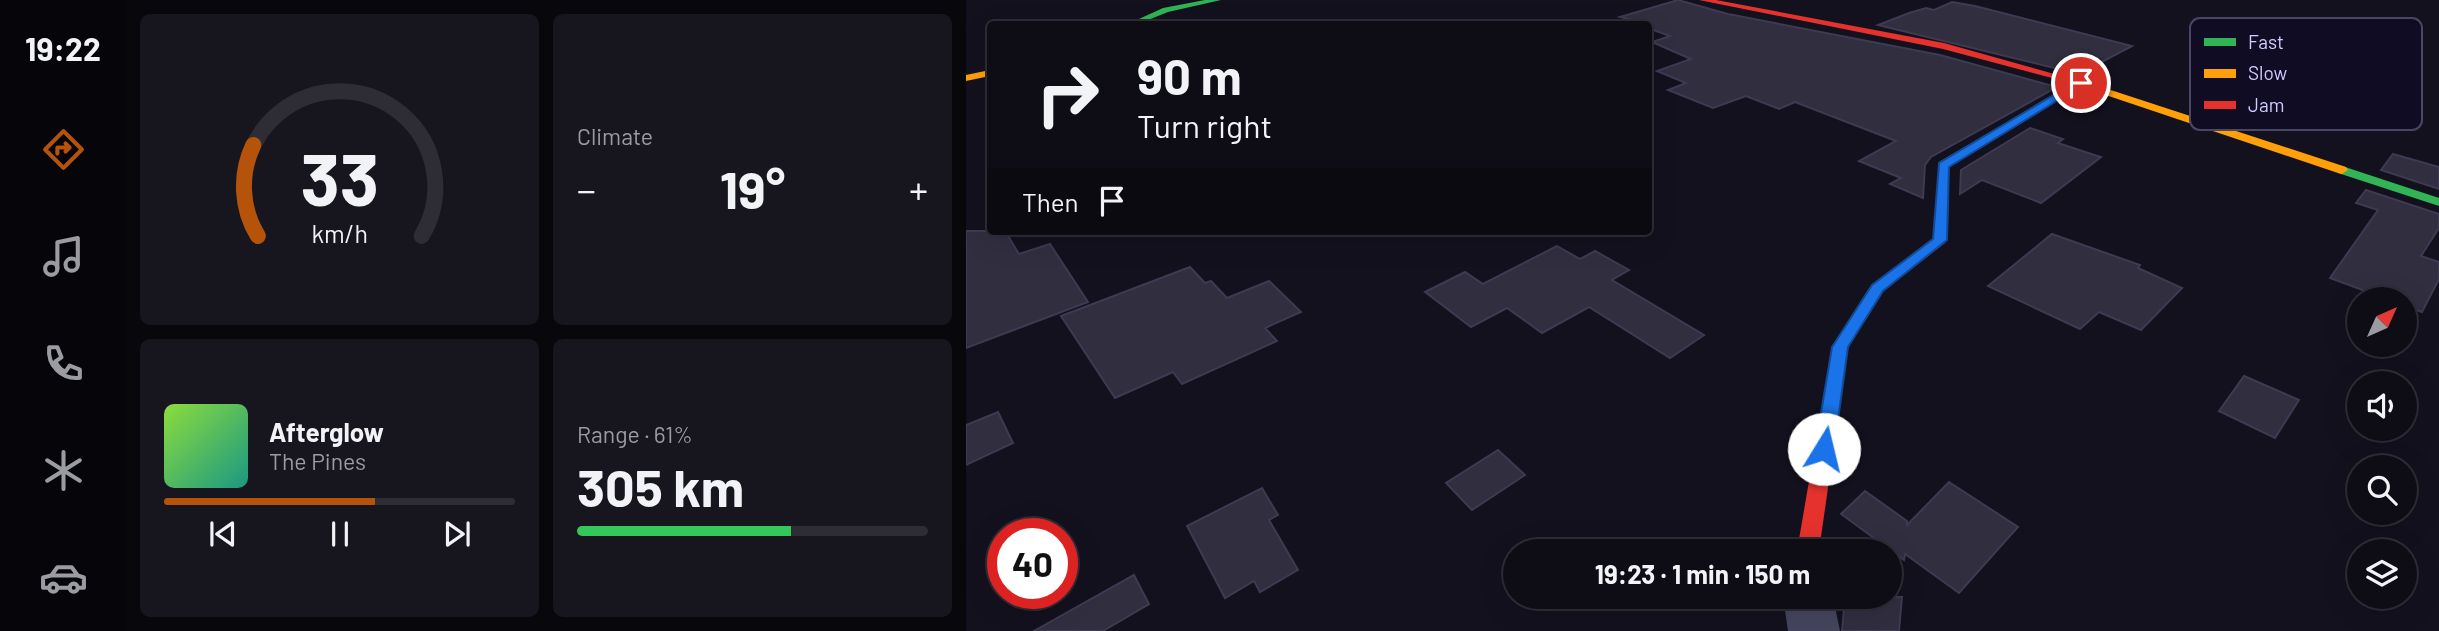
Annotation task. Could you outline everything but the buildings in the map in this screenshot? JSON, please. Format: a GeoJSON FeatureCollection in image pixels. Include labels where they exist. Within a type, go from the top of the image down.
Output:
{"type":"FeatureCollection","features":[{"type":"Feature","properties":{"kind":"main road"},"geometry":{"type":"LineString","coordinates":[[1139,21],[1195,2],[1217,0]]}},
{"type":"Feature","properties":{"kind":"main road"},"geometry":{"type":"LineString","coordinates":[[1703,0],[1944,46],[2081,83],[2190,119]]}},
{"type":"Feature","properties":{"kind":"main road"},"geometry":{"type":"LineString","coordinates":[[966,78],[987,74]]}},
{"type":"Feature","properties":{"kind":"main road"},"geometry":{"type":"LineString","coordinates":[[1810,539],[1840,347],[1877,288],[1940,240],[1943,165],[2081,83]]}},
{"type":"Feature","properties":{"kind":"main road"},"geometry":{"type":"LineString","coordinates":[[2222,130],[2439,202]]}},
{"type":"Feature","properties":{"kind":"street"},"geometry":{"type":"LineString","coordinates":[[1810,609],[1814,631]]}},
{"type":"Feature","properties":{"kind":"traffic: fast"},"geometry":{"type":"LineString","coordinates":[[1139,21],[1166,10],[1217,0]]}},
{"type":"Feature","properties":{"kind":"traffic: fast"},"geometry":{"type":"LineString","coordinates":[[1941,227],[1943,165],[2081,83]]}},
{"type":"Feature","properties":{"kind":"traffic: fast"},"geometry":{"type":"LineString","coordinates":[[2342,170],[2439,202]]}},
{"type":"Feature","properties":{"kind":"traffic: slow"},"geometry":{"type":"LineString","coordinates":[[966,78],[987,74]]}},
{"type":"Feature","properties":{"kind":"traffic: slow"},"geometry":{"type":"LineString","coordinates":[[2071,80],[2190,120]]}},
{"type":"Feature","properties":{"kind":"traffic: slow"},"geometry":{"type":"LineString","coordinates":[[2222,130],[2342,170]]}},
{"type":"Feature","properties":{"kind":"traffic: jam"},"geometry":{"type":"LineString","coordinates":[[1703,0],[1944,46],[2071,80]]}},
{"type":"Feature","properties":{"kind":"traffic: jam"},"geometry":{"type":"LineString","coordinates":[[1810,539],[1840,347],[1877,288],[1940,240],[1941,227]]}},
{"type":"Feature","properties":{"kind":"route"},"geometry":{"type":"LineString","coordinates":[[1824,449],[1840,347],[1877,288],[1940,240],[1943,165],[2081,83]]}}]}
